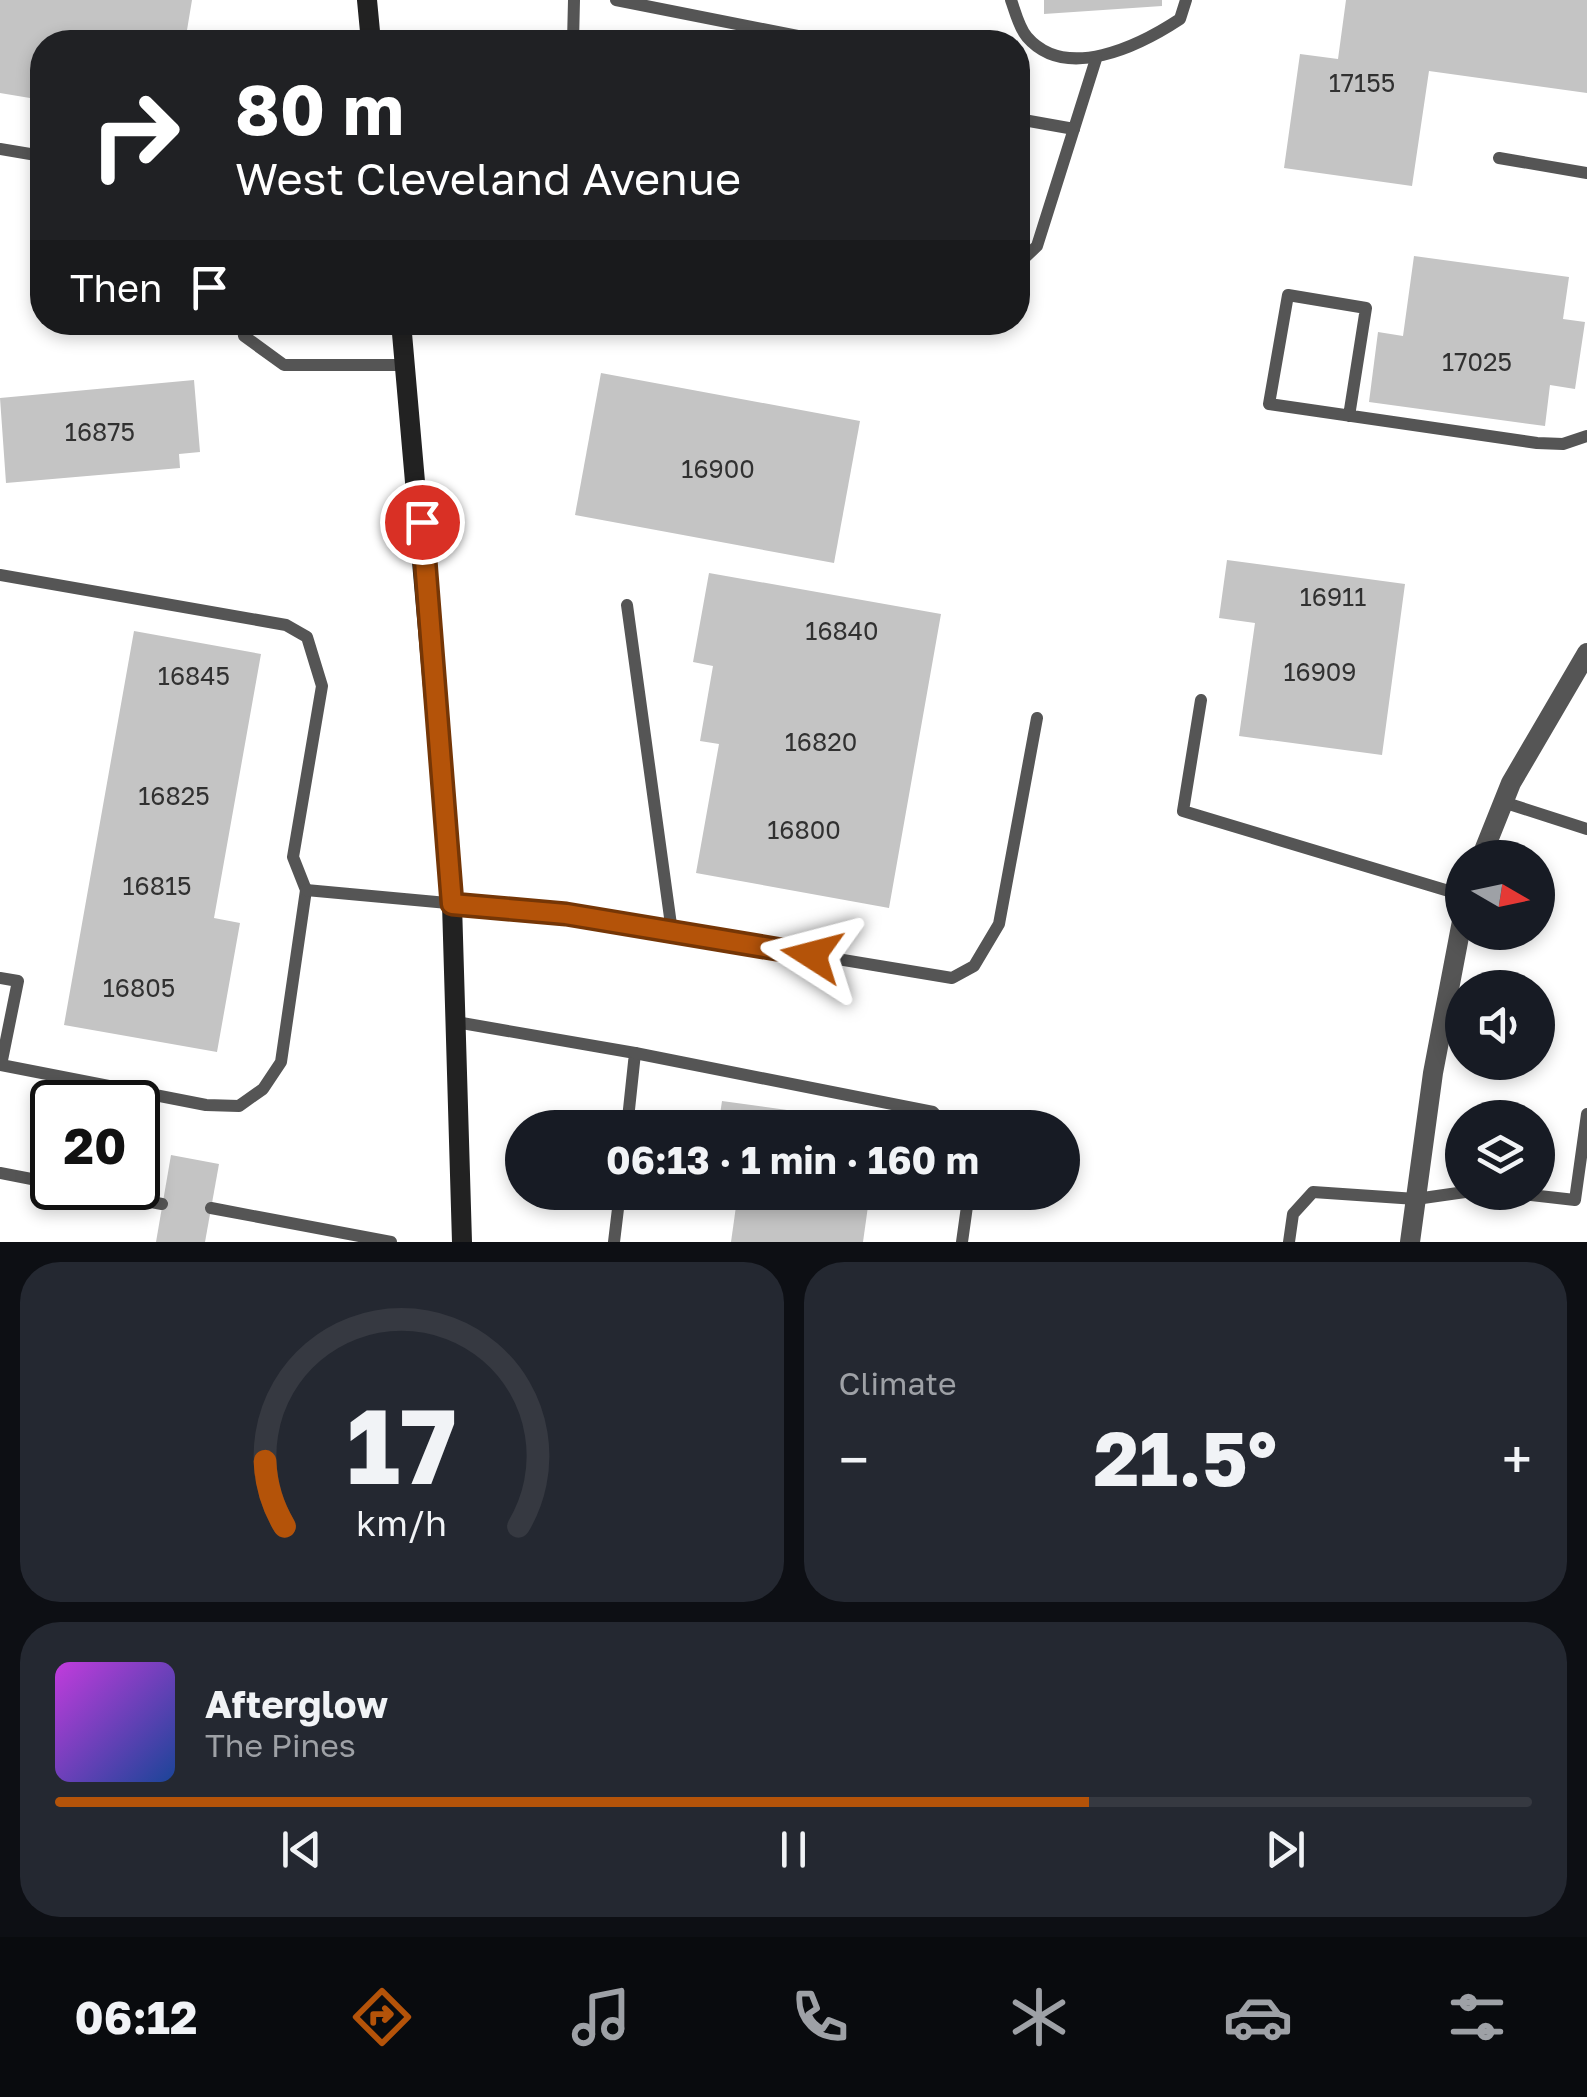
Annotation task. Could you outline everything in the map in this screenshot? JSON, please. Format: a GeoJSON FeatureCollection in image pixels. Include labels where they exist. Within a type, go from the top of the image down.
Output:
{"type":"FeatureCollection","features":[{"type":"Feature","properties":{"kind":"main road"},"geometry":{"type":"LineString","coordinates":[[367,0],[370,30]]}},
{"type":"Feature","properties":{"kind":"main road"},"geometry":{"type":"LineString","coordinates":[[403,335],[452,904],[462,1242]]}},
{"type":"Feature","properties":{"kind":"street"},"geometry":{"type":"LineString","coordinates":[[1488,840],[1503,802],[1587,653]]}},
{"type":"Feature","properties":{"kind":"street"},"geometry":{"type":"LineString","coordinates":[[1410,1242],[1432,1073],[1456,950]]}},
{"type":"Feature","properties":{"kind":"lane"},"geometry":{"type":"LineString","coordinates":[[574,0],[574,30]]}},
{"type":"Feature","properties":{"kind":"lane"},"geometry":{"type":"LineString","coordinates":[[616,0],[767,30]]}},
{"type":"Feature","properties":{"kind":"lane"},"geometry":{"type":"LineString","coordinates":[[1011,0],[1023,30]]}},
{"type":"Feature","properties":{"kind":"lane"},"geometry":{"type":"LineString","coordinates":[[1030,40],[1049,53],[1096,59],[1180,20],[1186,0]]}},
{"type":"Feature","properties":{"kind":"lane"},"geometry":{"type":"LineString","coordinates":[[1030,253],[1037,246],[1096,59]]}},
{"type":"Feature","properties":{"kind":"lane"},"geometry":{"type":"LineString","coordinates":[[1030,121],[1074,129]]}},
{"type":"Feature","properties":{"kind":"lane"},"geometry":{"type":"LineString","coordinates":[[0,149],[30,154]]}},
{"type":"Feature","properties":{"kind":"lane"},"geometry":{"type":"LineString","coordinates":[[1499,158],[1587,173]]}},
{"type":"Feature","properties":{"kind":"lane"},"geometry":{"type":"LineString","coordinates":[[1348,416],[1366,308],[1288,295],[1269,404],[1348,416],[1537,444],[1563,444],[1587,436]]}},
{"type":"Feature","properties":{"kind":"lane"},"geometry":{"type":"LineString","coordinates":[[244,335],[284,365],[406,365]]}},
{"type":"Feature","properties":{"kind":"lane"},"geometry":{"type":"LineString","coordinates":[[0,575],[286,625],[307,637],[322,686],[293,857],[306,890],[280,1062],[263,1090],[239,1106],[206,1105],[1,1065],[18,981],[0,978]]}},
{"type":"Feature","properties":{"kind":"lane"},"geometry":{"type":"LineString","coordinates":[[627,605],[672,932]]}},
{"type":"Feature","properties":{"kind":"lane"},"geometry":{"type":"LineString","coordinates":[[1201,700],[1183,810],[1445,889]]}},
{"type":"Feature","properties":{"kind":"lane"},"geometry":{"type":"LineString","coordinates":[[306,890],[566,914],[952,978],[964,974],[1000,924],[1037,718]]}},
{"type":"Feature","properties":{"kind":"lane"},"geometry":{"type":"LineString","coordinates":[[1503,802],[1587,830]]}},
{"type":"Feature","properties":{"kind":"lane"},"geometry":{"type":"LineString","coordinates":[[456,1022],[923,1110]]}},
{"type":"Feature","properties":{"kind":"lane"},"geometry":{"type":"LineString","coordinates":[[629,1110],[635,1053]]}},
{"type":"Feature","properties":{"kind":"lane"},"geometry":{"type":"LineString","coordinates":[[1555,1198],[1575,1200],[1587,1114]]}},
{"type":"Feature","properties":{"kind":"lane"},"geometry":{"type":"LineString","coordinates":[[0,1174],[30,1179]]}},
{"type":"Feature","properties":{"kind":"lane"},"geometry":{"type":"LineString","coordinates":[[1289,1242],[1293,1214],[1313,1192],[1416,1199],[1445,1195]]}},
{"type":"Feature","properties":{"kind":"lane"},"geometry":{"type":"LineString","coordinates":[[211,1208],[391,1242]]}},
{"type":"Feature","properties":{"kind":"lane"},"geometry":{"type":"LineString","coordinates":[[614,1242],[618,1210]]}},
{"type":"Feature","properties":{"kind":"lane"},"geometry":{"type":"LineString","coordinates":[[962,1242],[966,1210]]}},
{"type":"Feature","properties":{"kind":"building"},"geometry":{"type":"Polygon","coordinates":[[[0,0],[192,0],[187,30],[30,30],[30,98],[0,93],[0,0]]]}},
{"type":"Feature","properties":{"kind":"building"},"geometry":{"type":"Polygon","coordinates":[[[1044,0],[1162,0],[1162,6],[1044,14],[1044,0]]]}},
{"type":"Feature","properties":{"kind":"building"},"geometry":{"type":"Polygon","coordinates":[[[1346,0],[1587,0],[1587,93],[1429,71],[1412,186],[1284,168],[1300,54],[1338,59],[1346,0]]]}},
{"type":"Feature","properties":{"kind":"building"},"geometry":{"type":"Polygon","coordinates":[[[1414,256],[1569,277],[1563,319],[1585,322],[1575,389],[1550,385],[1545,426],[1369,402],[1378,332],[1403,336],[1414,256]]]}},
{"type":"Feature","properties":{"kind":"building"},"geometry":{"type":"Polygon","coordinates":[[[601,373],[860,421],[834,563],[575,515],[601,373]]]}},
{"type":"Feature","properties":{"kind":"building"},"geometry":{"type":"Polygon","coordinates":[[[194,380],[200,452],[179,454],[180,468],[6,483],[0,398],[194,380]]]}},
{"type":"Feature","properties":{"kind":"building"},"geometry":{"type":"Polygon","coordinates":[[[1227,560],[1405,584],[1382,755],[1239,736],[1255,623],[1219,618],[1227,560]]]}},
{"type":"Feature","properties":{"kind":"building"},"geometry":{"type":"Polygon","coordinates":[[[709,573],[941,614],[889,908],[696,873],[719,744],[700,741],[713,666],[693,662],[709,573]]]}},
{"type":"Feature","properties":{"kind":"building"},"geometry":{"type":"Polygon","coordinates":[[[134,631],[261,654],[214,918],[240,923],[217,1052],[64,1025],[134,631]]]}},
{"type":"Feature","properties":{"kind":"building"},"geometry":{"type":"Polygon","coordinates":[[[722,1101],[787,1110],[721,1110],[722,1101]]]}},
{"type":"Feature","properties":{"kind":"building"},"geometry":{"type":"Polygon","coordinates":[[[171,1155],[219,1164],[205,1242],[156,1242],[171,1155]]]}},
{"type":"Feature","properties":{"kind":"building"},"geometry":{"type":"Polygon","coordinates":[[[735,1210],[867,1210],[863,1242],[731,1242],[735,1210]]]}},
{"type":"Feature","properties":{"kind":"route"},"geometry":{"type":"LineString","coordinates":[[422,522],[452,904],[566,914],[812,955]]}}]}
